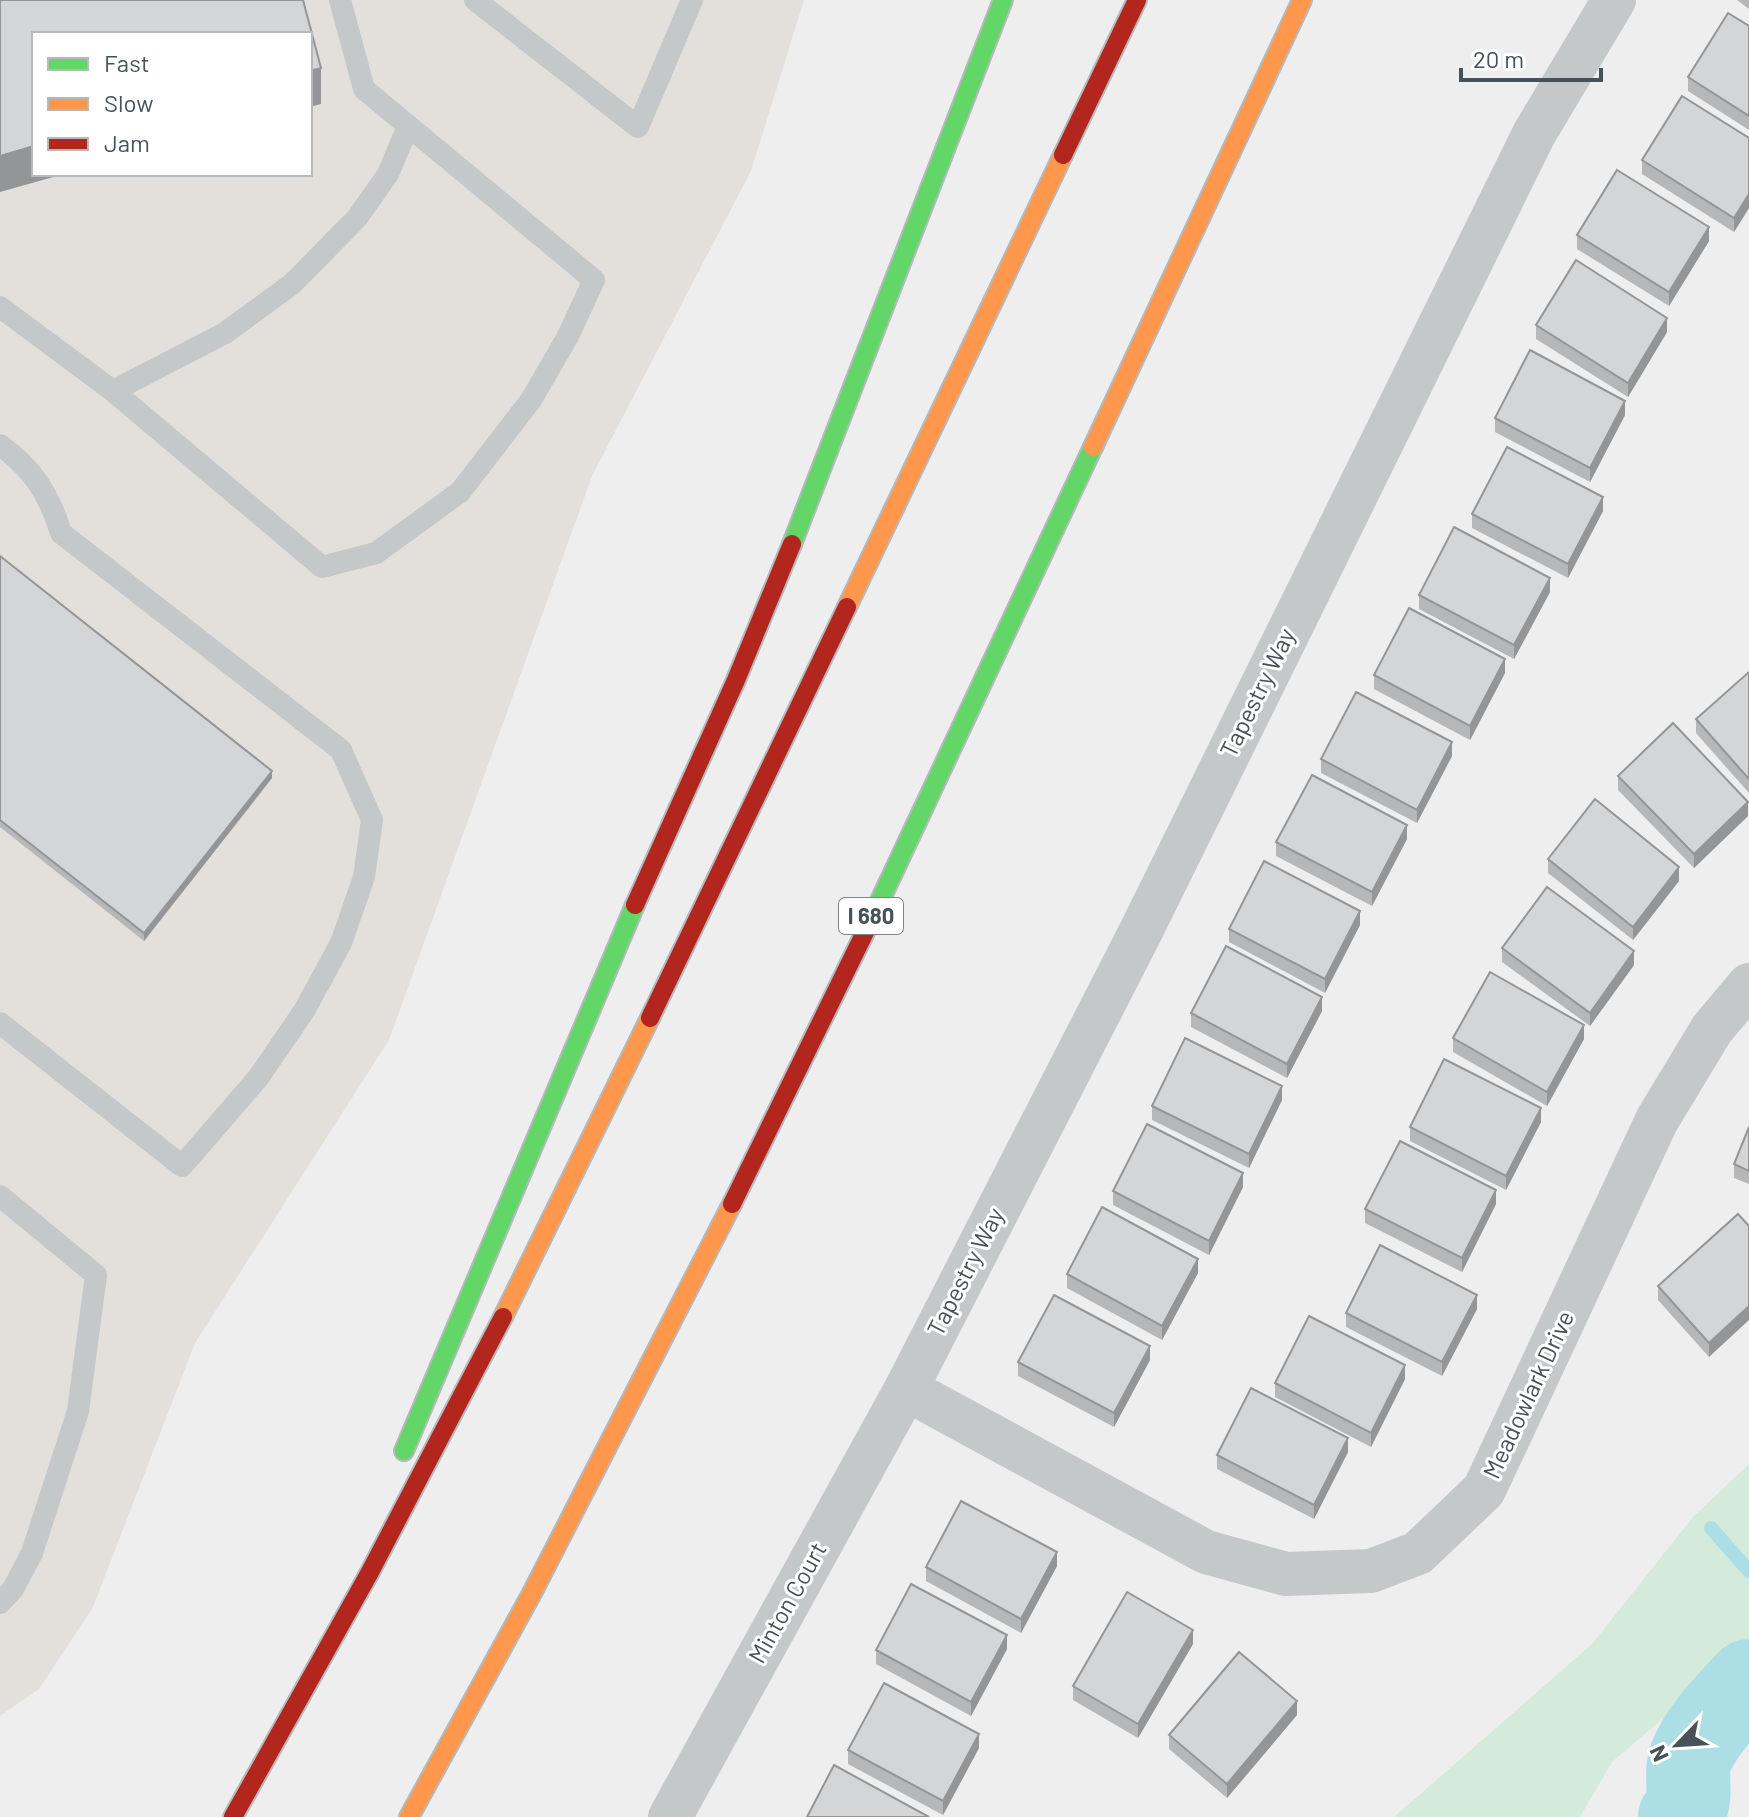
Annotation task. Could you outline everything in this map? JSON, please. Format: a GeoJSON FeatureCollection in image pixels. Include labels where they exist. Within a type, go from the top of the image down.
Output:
{"type":"FeatureCollection","features":[{"type":"Feature","properties":{"kind":"highway"},"geometry":{"type":"LineString","coordinates":[[399,1464],[622,934],[736,680],[838,430],[1003,0]]}},
{"type":"Feature","properties":{"kind":"highway"},"geometry":{"type":"LineString","coordinates":[[233,1817],[293,1714],[491,1341],[624,1071],[1137,0]]}},
{"type":"Feature","properties":{"kind":"highway","name":"I 680"},"geometry":{"type":"LineString","coordinates":[[409,1817],[642,1381],[818,1028],[1302,0]]}},
{"type":"Feature","properties":{"kind":"highway"},"geometry":{"type":"LineString","coordinates":[[293,1714],[374,1523]]}},
{"type":"Feature","properties":{"kind":"street","name":"Tapestry Way"},"geometry":{"type":"LineString","coordinates":[[906,1389],[1134,945],[1534,134],[1614,0]]}},
{"type":"Feature","properties":{"kind":"street","name":"Meadowlark Drive"},"geometry":{"type":"LineString","coordinates":[[906,1389],[1206,1552],[1286,1574],[1371,1571],[1418,1553],[1484,1490],[1657,1120],[1712,1029],[1749,985]]}},
{"type":"Feature","properties":{"kind":"street","name":"Minton Court"},"geometry":{"type":"LineString","coordinates":[[670,1817],[906,1389]]}},
{"type":"Feature","properties":{"kind":"lane"},"geometry":{"type":"LineString","coordinates":[[0,307],[113,391],[322,567],[376,553],[460,492],[531,400],[568,336],[594,280],[364,89],[340,0]]}},
{"type":"Feature","properties":{"kind":"lane"},"geometry":{"type":"LineString","coordinates":[[475,0],[638,127],[692,0]]}},
{"type":"Feature","properties":{"kind":"lane"},"geometry":{"type":"LineString","coordinates":[[113,391],[225,333],[292,284],[357,218],[388,174],[408,126]]}},
{"type":"Feature","properties":{"kind":"lane"},"geometry":{"type":"LineString","coordinates":[[0,445],[33,471],[53,506],[61,533],[341,750],[372,820],[364,877],[341,943],[304,1011],[258,1078],[182,1166],[0,1023]]}},
{"type":"Feature","properties":{"kind":"lane"},"geometry":{"type":"LineString","coordinates":[[0,1196],[96,1275],[74,1424],[32,1553],[13,1589],[0,1603]]}},
{"type":"Feature","properties":{"kind":"shaded area"},"geometry":{"type":"Polygon","coordinates":[[[0,0],[804,0],[751,171],[592,476],[389,1040],[195,1343],[93,1607],[39,1689],[0,1716],[0,0]]]}},
{"type":"Feature","properties":{"kind":"green space"},"geometry":{"type":"Polygon","coordinates":[[[1749,1464],[1749,1645],[1612,1762],[1580,1817],[1394,1817],[1592,1644],[1693,1517],[1749,1464]]]}},
{"type":"Feature","properties":{"kind":"building"},"geometry":{"type":"Polygon","coordinates":[[[0,0],[303,0],[311,32],[32,32],[32,147],[0,156],[0,0]]]}},
{"type":"Feature","properties":{"kind":"building"},"geometry":{"type":"Polygon","coordinates":[[[1728,13],[1749,26],[1749,116],[1688,77],[1728,13]]]}},
{"type":"Feature","properties":{"kind":"building"},"geometry":{"type":"Polygon","coordinates":[[[312,34],[321,68],[312,70],[312,34]]]}},
{"type":"Feature","properties":{"kind":"building"},"geometry":{"type":"Polygon","coordinates":[[[1682,96],[1749,138],[1749,194],[1734,218],[1642,160],[1682,96]]]}},
{"type":"Feature","properties":{"kind":"building"},"geometry":{"type":"Polygon","coordinates":[[[1617,170],[1709,227],[1669,292],[1577,235],[1617,170]]]}},
{"type":"Feature","properties":{"kind":"building"},"geometry":{"type":"Polygon","coordinates":[[[1576,260],[1667,318],[1628,383],[1536,325],[1576,260]]]}},
{"type":"Feature","properties":{"kind":"building"},"geometry":{"type":"Polygon","coordinates":[[[1530,350],[1625,401],[1590,468],[1495,418],[1530,350]]]}},
{"type":"Feature","properties":{"kind":"building"},"geometry":{"type":"Polygon","coordinates":[[[1507,447],[1603,497],[1568,564],[1472,514],[1507,447]]]}},
{"type":"Feature","properties":{"kind":"building"},"geometry":{"type":"Polygon","coordinates":[[[1454,527],[1550,578],[1514,645],[1419,595],[1454,527]]]}},
{"type":"Feature","properties":{"kind":"building"},"geometry":{"type":"Polygon","coordinates":[[[0,556],[272,771],[144,933],[0,820],[0,556]]]}},
{"type":"Feature","properties":{"kind":"building"},"geometry":{"type":"Polygon","coordinates":[[[1409,608],[1505,659],[1470,726],[1374,675],[1409,608]]]}},
{"type":"Feature","properties":{"kind":"building"},"geometry":{"type":"Polygon","coordinates":[[[1749,672],[1749,779],[1696,719],[1749,672]]]}},
{"type":"Feature","properties":{"kind":"building"},"geometry":{"type":"Polygon","coordinates":[[[1356,692],[1452,742],[1417,810],[1321,759],[1356,692]]]}},
{"type":"Feature","properties":{"kind":"building"},"geometry":{"type":"Polygon","coordinates":[[[1673,723],[1748,802],[1694,854],[1618,776],[1673,723]]]}},
{"type":"Feature","properties":{"kind":"building"},"geometry":{"type":"Polygon","coordinates":[[[1312,775],[1407,825],[1372,892],[1276,842],[1312,775]]]}},
{"type":"Feature","properties":{"kind":"building"},"geometry":{"type":"Polygon","coordinates":[[[1595,799],[1679,867],[1633,927],[1548,859],[1595,799]]]}},
{"type":"Feature","properties":{"kind":"building"},"geometry":{"type":"Polygon","coordinates":[[[1264,861],[1360,911],[1325,979],[1229,929],[1264,861]]]}},
{"type":"Feature","properties":{"kind":"building"},"geometry":{"type":"Polygon","coordinates":[[[1547,887],[1634,951],[1590,1013],[1502,948],[1547,887]]]}},
{"type":"Feature","properties":{"kind":"building"},"geometry":{"type":"Polygon","coordinates":[[[1226,946],[1322,997],[1287,1064],[1191,1013],[1226,946]]]}},
{"type":"Feature","properties":{"kind":"building"},"geometry":{"type":"Polygon","coordinates":[[[1490,972],[1584,1025],[1547,1092],[1453,1038],[1490,972]]]}},
{"type":"Feature","properties":{"kind":"building"},"geometry":{"type":"Polygon","coordinates":[[[1185,1038],[1282,1086],[1249,1154],[1152,1106],[1185,1038]]]}},
{"type":"Feature","properties":{"kind":"building"},"geometry":{"type":"Polygon","coordinates":[[[1444,1059],[1541,1108],[1506,1176],[1410,1127],[1444,1059]]]}},
{"type":"Feature","properties":{"kind":"building"},"geometry":{"type":"Polygon","coordinates":[[[1147,1124],[1243,1173],[1209,1241],[1113,1191],[1147,1124]]]}},
{"type":"Feature","properties":{"kind":"building"},"geometry":{"type":"Polygon","coordinates":[[[1749,1127],[1749,1171],[1734,1164],[1749,1127]]]}},
{"type":"Feature","properties":{"kind":"building"},"geometry":{"type":"Polygon","coordinates":[[[1400,1141],[1496,1190],[1462,1258],[1365,1209],[1400,1141]]]}},
{"type":"Feature","properties":{"kind":"building"},"geometry":{"type":"Polygon","coordinates":[[[1102,1207],[1198,1259],[1162,1326],[1067,1274],[1102,1207]]]}},
{"type":"Feature","properties":{"kind":"building"},"geometry":{"type":"Polygon","coordinates":[[[1738,1214],[1749,1226],[1749,1306],[1709,1343],[1658,1286],[1738,1214]]]}},
{"type":"Feature","properties":{"kind":"building"},"geometry":{"type":"Polygon","coordinates":[[[1380,1245],[1477,1295],[1442,1362],[1346,1313],[1380,1245]]]}},
{"type":"Feature","properties":{"kind":"building"},"geometry":{"type":"Polygon","coordinates":[[[1054,1295],[1150,1346],[1114,1413],[1018,1362],[1054,1295]]]}},
{"type":"Feature","properties":{"kind":"building"},"geometry":{"type":"Polygon","coordinates":[[[1309,1316],[1405,1365],[1371,1433],[1275,1383],[1309,1316]]]}},
{"type":"Feature","properties":{"kind":"building"},"geometry":{"type":"Polygon","coordinates":[[[1251,1388],[1348,1438],[1314,1505],[1217,1455],[1251,1388]]]}},
{"type":"Feature","properties":{"kind":"building"},"geometry":{"type":"Polygon","coordinates":[[[961,1501],[1057,1552],[1021,1619],[926,1567],[961,1501]]]}},
{"type":"Feature","properties":{"kind":"building"},"geometry":{"type":"Polygon","coordinates":[[[911,1584],[1007,1635],[971,1702],[876,1650],[911,1584]]]}},
{"type":"Feature","properties":{"kind":"building"},"geometry":{"type":"Polygon","coordinates":[[[1127,1592],[1193,1630],[1138,1724],[1073,1686],[1127,1592]]]}},
{"type":"Feature","properties":{"kind":"building"},"geometry":{"type":"Polygon","coordinates":[[[1239,1652],[1297,1701],[1227,1784],[1169,1735],[1239,1652]]]}},
{"type":"Feature","properties":{"kind":"building"},"geometry":{"type":"Polygon","coordinates":[[[884,1683],[979,1734],[943,1801],[848,1750],[884,1683]]]}},
{"type":"Feature","properties":{"kind":"building"},"geometry":{"type":"Polygon","coordinates":[[[834,1765],[929,1817],[807,1817],[834,1765]]]}},
{"type":"Feature","properties":{"kind":"waterway"},"geometry":{"type":"LineString","coordinates":[[1711,1528],[1749,1571]]}},
{"type":"Feature","properties":{"kind":"waterway"},"geometry":{"type":"LineString","coordinates":[[1680,1817],[1687,1803],[1689,1765],[1696,1747],[1717,1717],[1749,1681]]}},
{"type":"Feature","properties":{"kind":"traffic: fast"},"geometry":{"type":"LineString","coordinates":[[792,544],[1003,0]]}},
{"type":"Feature","properties":{"kind":"traffic: fast"},"geometry":{"type":"LineString","coordinates":[[870,922],[1093,447]]}},
{"type":"Feature","properties":{"kind":"traffic: fast"},"geometry":{"type":"LineString","coordinates":[[404,1451],[635,905]]}},
{"type":"Feature","properties":{"kind":"traffic: slow"},"geometry":{"type":"LineString","coordinates":[[1093,447],[1302,0]]}},
{"type":"Feature","properties":{"kind":"traffic: slow"},"geometry":{"type":"LineString","coordinates":[[847,607],[1063,155]]}},
{"type":"Feature","properties":{"kind":"traffic: slow"},"geometry":{"type":"LineString","coordinates":[[503,1317],[650,1018]]}},
{"type":"Feature","properties":{"kind":"traffic: slow"},"geometry":{"type":"LineString","coordinates":[[409,1817],[531,1595],[732,1204]]}},
{"type":"Feature","properties":{"kind":"traffic: jam"},"geometry":{"type":"LineString","coordinates":[[1063,155],[1137,0]]}},
{"type":"Feature","properties":{"kind":"traffic: jam"},"geometry":{"type":"LineString","coordinates":[[635,905],[736,680],[792,544]]}},
{"type":"Feature","properties":{"kind":"traffic: jam"},"geometry":{"type":"LineString","coordinates":[[650,1018],[847,607]]}},
{"type":"Feature","properties":{"kind":"traffic: jam"},"geometry":{"type":"LineString","coordinates":[[732,1204],[870,922]]}},
{"type":"Feature","properties":{"kind":"traffic: jam"},"geometry":{"type":"LineString","coordinates":[[233,1817],[370,1572],[503,1317]]}}]}
